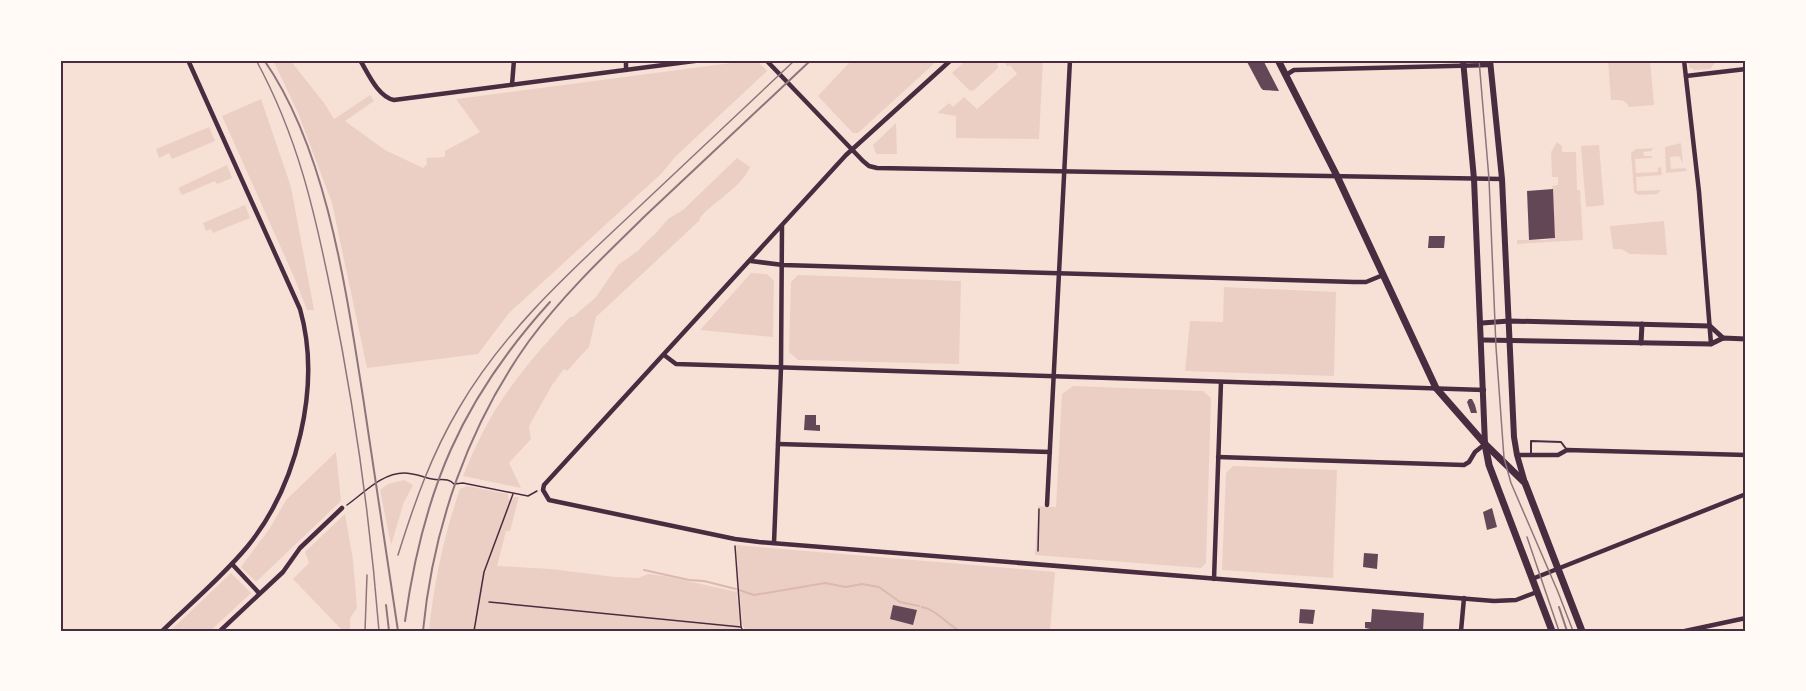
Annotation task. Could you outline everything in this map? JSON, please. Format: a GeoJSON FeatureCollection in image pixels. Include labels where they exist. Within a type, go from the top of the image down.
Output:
{"type":"FeatureCollection","features":[{"type":"Feature","properties":{"kind":"main road"},"geometry":{"type":"LineString","coordinates":[[1278,60],[1336,176],[1436,388],[1485,444],[1526,483]]}},
{"type":"Feature","properties":{"kind":"main road"},"geometry":{"type":"LineString","coordinates":[[1490,62],[1502,179],[1517,455],[1582,631]]}},
{"type":"Feature","properties":{"kind":"main road"},"geometry":{"type":"LineString","coordinates":[[1463,63],[1474,179],[1483,340],[1485,444],[1489,465],[1552,631]]}},
{"type":"Feature","properties":{"kind":"street"},"geometry":{"type":"LineString","coordinates":[[162,631],[232,564],[262,525],[280,492],[298,441],[308,385],[307,339],[300,309],[188,60]]}},
{"type":"Feature","properties":{"kind":"street"},"geometry":{"type":"LineString","coordinates":[[360,60],[384,96],[394,100],[702,60]]}},
{"type":"Feature","properties":{"kind":"street"},"geometry":{"type":"LineString","coordinates":[[512,85],[514,60]]}},
{"type":"Feature","properties":{"kind":"street"},"geometry":{"type":"LineString","coordinates":[[626,60],[626,70]]}},
{"type":"Feature","properties":{"kind":"street"},"geometry":{"type":"LineString","coordinates":[[766,60],[852,150],[869,166],[877,168],[1502,179]]}},
{"type":"Feature","properties":{"kind":"street"},"geometry":{"type":"LineString","coordinates":[[951,60],[852,150],[544,485],[543,490],[549,500],[735,539],[774,543],[1507,601],[1537,592]]}},
{"type":"Feature","properties":{"kind":"street"},"geometry":{"type":"LineString","coordinates":[[1047,505],[1070,60]]}},
{"type":"Feature","properties":{"kind":"street"},"geometry":{"type":"LineString","coordinates":[[1684,60],[1699,192],[1711,344]]}},
{"type":"Feature","properties":{"kind":"street"},"geometry":{"type":"LineString","coordinates":[[1286,75],[1294,70],[1490,62]]}},
{"type":"Feature","properties":{"kind":"street"},"geometry":{"type":"LineString","coordinates":[[1686,76],[1746,69]]}},
{"type":"Feature","properties":{"kind":"street"},"geometry":{"type":"LineString","coordinates":[[774,543],[781,368],[782,226]]}},
{"type":"Feature","properties":{"kind":"street"},"geometry":{"type":"LineString","coordinates":[[751,261],[783,265],[1366,282],[1383,275]]}},
{"type":"Feature","properties":{"kind":"street"},"geometry":{"type":"LineString","coordinates":[[1482,323],[1509,321],[1710,326],[1723,338]]}},
{"type":"Feature","properties":{"kind":"street"},"geometry":{"type":"LineString","coordinates":[[1641,343],[1642,324]]}},
{"type":"Feature","properties":{"kind":"street"},"geometry":{"type":"LineString","coordinates":[[1483,340],[1711,344],[1723,338],[1746,339]]}},
{"type":"Feature","properties":{"kind":"street"},"geometry":{"type":"LineString","coordinates":[[664,355],[676,364],[1484,390]]}},
{"type":"Feature","properties":{"kind":"street"},"geometry":{"type":"LineString","coordinates":[[1214,579],[1221,382]]}},
{"type":"Feature","properties":{"kind":"street"},"geometry":{"type":"LineString","coordinates":[[778,444],[1050,452]]}},
{"type":"Feature","properties":{"kind":"street"},"geometry":{"type":"LineString","coordinates":[[1218,457],[1464,465],[1469,462],[1474,452],[1485,444]]}},
{"type":"Feature","properties":{"kind":"street"},"geometry":{"type":"LineString","coordinates":[[1517,455],[1558,455],[1567,450],[1746,455]]}},
{"type":"Feature","properties":{"kind":"street"},"geometry":{"type":"LineString","coordinates":[[1532,579],[1746,494]]}},
{"type":"Feature","properties":{"kind":"street"},"geometry":{"type":"LineString","coordinates":[[220,631],[283,572],[300,548],[342,508]]}},
{"type":"Feature","properties":{"kind":"street"},"geometry":{"type":"LineString","coordinates":[[232,564],[259,593]]}},
{"type":"Feature","properties":{"kind":"street"},"geometry":{"type":"LineString","coordinates":[[1461,631],[1464,598]]}},
{"type":"Feature","properties":{"kind":"street"},"geometry":{"type":"LineString","coordinates":[[1685,631],[1746,618]]}},
{"type":"Feature","properties":{"kind":"lane"},"geometry":{"type":"LineString","coordinates":[[1531,454],[1532,441],[1561,442],[1567,450]]}},
{"type":"Feature","properties":{"kind":"path"},"geometry":{"type":"LineString","coordinates":[[342,508],[382,479],[395,473],[436,480],[442,478],[454,484],[463,483],[528,496],[543,490]]}},
{"type":"Feature","properties":{"kind":"path"},"geometry":{"type":"LineString","coordinates":[[474,631],[484,572],[513,494]]}},
{"type":"Feature","properties":{"kind":"path"},"geometry":{"type":"LineString","coordinates":[[1038,551],[1040,509]]}},
{"type":"Feature","properties":{"kind":"path"},"geometry":{"type":"LineString","coordinates":[[735,543],[743,631]]}},
{"type":"Feature","properties":{"kind":"path"},"geometry":{"type":"LineString","coordinates":[[489,602],[741,627]]}},
{"type":"Feature","properties":{"kind":"shaded area"},"geometry":{"type":"Polygon","coordinates":[[[273,60],[290,60],[334,119],[370,95],[374,101],[345,121],[385,150],[423,168],[427,164],[426,158],[445,157],[445,151],[480,132],[456,99],[739,62],[758,62],[767,71],[675,157],[662,173],[509,313],[478,354],[367,368],[332,203],[298,113],[273,60]]]}},
{"type":"Feature","properties":{"kind":"shaded area"},"geometry":{"type":"Polygon","coordinates":[[[852,60],[938,60],[858,133],[853,133],[818,96],[852,60]]]}},
{"type":"Feature","properties":{"kind":"shaded area"},"geometry":{"type":"Polygon","coordinates":[[[966,60],[997,60],[998,68],[970,91],[952,73],[966,60]]]}},
{"type":"Feature","properties":{"kind":"shaded area"},"geometry":{"type":"Polygon","coordinates":[[[1002,60],[1043,60],[1039,139],[956,138],[956,116],[937,113],[949,103],[953,107],[964,97],[977,109],[1017,74],[1010,65],[1008,67],[1002,60]]]}},
{"type":"Feature","properties":{"kind":"shaded area"},"geometry":{"type":"Polygon","coordinates":[[[1608,60],[1650,60],[1654,105],[1629,107],[1624,101],[1611,100],[1608,60]]]}},
{"type":"Feature","properties":{"kind":"shaded area"},"geometry":{"type":"Polygon","coordinates":[[[1688,60],[1743,60],[1715,63],[1710,69],[1695,70],[1689,67],[1688,60]]]}},
{"type":"Feature","properties":{"kind":"shaded area"},"geometry":{"type":"Polygon","coordinates":[[[261,99],[291,187],[314,310],[307,310],[222,116],[261,99]]]}},
{"type":"Feature","properties":{"kind":"shaded area"},"geometry":{"type":"Polygon","coordinates":[[[896,123],[897,154],[876,154],[873,145],[896,123]]]}},
{"type":"Feature","properties":{"kind":"shaded area"},"geometry":{"type":"Polygon","coordinates":[[[209,127],[215,141],[172,159],[169,153],[159,158],[156,149],[209,127]]]}},
{"type":"Feature","properties":{"kind":"shaded area"},"geometry":{"type":"Polygon","coordinates":[[[1557,142],[1562,146],[1562,152],[1576,152],[1577,190],[1580,190],[1583,240],[1517,244],[1517,240],[1555,238],[1552,186],[1558,185],[1558,177],[1552,177],[1551,152],[1557,142]]]}},
{"type":"Feature","properties":{"kind":"shaded area"},"geometry":{"type":"Polygon","coordinates":[[[1681,143],[1683,164],[1679,156],[1670,157],[1671,169],[1685,168],[1687,171],[1666,173],[1665,147],[1681,143]]]}},
{"type":"Feature","properties":{"kind":"shaded area"},"geometry":{"type":"Polygon","coordinates":[[[1599,145],[1604,205],[1586,207],[1581,146],[1599,145]]]}},
{"type":"Feature","properties":{"kind":"shaded area"},"geometry":{"type":"Polygon","coordinates":[[[1656,148],[1643,152],[1644,156],[1652,156],[1652,158],[1635,159],[1636,173],[1658,172],[1658,168],[1661,167],[1662,175],[1636,177],[1637,191],[1661,190],[1657,194],[1638,195],[1634,192],[1631,153],[1636,149],[1656,148]]]}},
{"type":"Feature","properties":{"kind":"shaded area"},"geometry":{"type":"Polygon","coordinates":[[[737,158],[750,167],[739,183],[707,210],[699,221],[596,317],[589,347],[567,371],[564,369],[552,385],[529,426],[531,439],[509,463],[521,488],[463,476],[491,417],[518,377],[538,353],[570,317],[573,317],[596,297],[618,265],[639,250],[668,219],[683,210],[737,158]]]}},
{"type":"Feature","properties":{"kind":"shaded area"},"geometry":{"type":"Polygon","coordinates":[[[227,165],[232,178],[217,184],[215,181],[182,195],[178,188],[227,165]]]}},
{"type":"Feature","properties":{"kind":"shaded area"},"geometry":{"type":"Polygon","coordinates":[[[245,205],[250,218],[213,233],[211,229],[206,231],[203,223],[245,205]]]}},
{"type":"Feature","properties":{"kind":"shaded area"},"geometry":{"type":"Polygon","coordinates":[[[1664,221],[1667,255],[1630,254],[1621,249],[1613,249],[1610,226],[1664,221]]]}},
{"type":"Feature","properties":{"kind":"shaded area"},"geometry":{"type":"Polygon","coordinates":[[[751,273],[767,274],[774,281],[773,337],[700,330],[751,273]]]}},
{"type":"Feature","properties":{"kind":"shaded area"},"geometry":{"type":"Polygon","coordinates":[[[798,275],[961,281],[959,364],[798,360],[789,352],[791,282],[798,275]]]}},
{"type":"Feature","properties":{"kind":"shaded area"},"geometry":{"type":"Polygon","coordinates":[[[1224,287],[1336,292],[1334,376],[1185,371],[1190,321],[1223,322],[1224,287]]]}},
{"type":"Feature","properties":{"kind":"shaded area"},"geometry":{"type":"Polygon","coordinates":[[[1073,386],[1203,391],[1211,398],[1206,563],[1201,568],[1035,555],[1038,506],[1056,507],[1062,394],[1073,386]]]}},
{"type":"Feature","properties":{"kind":"shaded area"},"geometry":{"type":"Polygon","coordinates":[[[336,452],[341,501],[256,582],[241,567],[270,528],[286,500],[336,452]]]}},
{"type":"Feature","properties":{"kind":"shaded area"},"geometry":{"type":"Polygon","coordinates":[[[1233,466],[1337,470],[1333,578],[1222,570],[1226,473],[1233,466]]]}},
{"type":"Feature","properties":{"kind":"shaded area"},"geometry":{"type":"Polygon","coordinates":[[[404,480],[413,485],[404,502],[391,545],[380,490],[388,484],[404,480]]]}},
{"type":"Feature","properties":{"kind":"shaded area"},"geometry":{"type":"Polygon","coordinates":[[[467,486],[508,494],[509,500],[519,497],[510,531],[506,531],[497,566],[551,569],[615,577],[638,578],[648,574],[737,592],[740,631],[429,631],[444,541],[460,489],[467,486]]]}},
{"type":"Feature","properties":{"kind":"shaded area"},"geometry":{"type":"Polygon","coordinates":[[[345,514],[353,560],[357,608],[350,618],[350,631],[343,631],[293,579],[309,563],[305,552],[345,514]]]}},
{"type":"Feature","properties":{"kind":"shaded area"},"geometry":{"type":"Polygon","coordinates":[[[736,545],[1055,572],[1050,631],[746,631],[742,624],[736,545]]]}},
{"type":"Feature","properties":{"kind":"shaded area"},"geometry":{"type":"Polygon","coordinates":[[[231,573],[251,593],[210,631],[170,631],[231,573]]]}},
{"type":"Feature","properties":{"kind":"building"},"geometry":{"type":"Polygon","coordinates":[[[1246,60],[1263,60],[1279,91],[1263,90],[1246,60]]]}},
{"type":"Feature","properties":{"kind":"building"},"geometry":{"type":"Polygon","coordinates":[[[1553,189],[1555,238],[1529,240],[1527,191],[1553,189]]]}},
{"type":"Feature","properties":{"kind":"building"},"geometry":{"type":"Polygon","coordinates":[[[1429,236],[1445,236],[1444,248],[1428,248],[1429,236]]]}},
{"type":"Feature","properties":{"kind":"building"},"geometry":{"type":"Polygon","coordinates":[[[1472,399],[1477,413],[1471,413],[1467,402],[1472,399]]]}},
{"type":"Feature","properties":{"kind":"building"},"geometry":{"type":"Polygon","coordinates":[[[805,415],[816,415],[816,425],[820,425],[820,431],[804,430],[805,415]]]}},
{"type":"Feature","properties":{"kind":"building"},"geometry":{"type":"Polygon","coordinates":[[[1492,508],[1497,527],[1487,530],[1483,512],[1492,508]]]}},
{"type":"Feature","properties":{"kind":"building"},"geometry":{"type":"Polygon","coordinates":[[[1364,553],[1378,554],[1377,569],[1363,567],[1364,553]]]}},
{"type":"Feature","properties":{"kind":"building"},"geometry":{"type":"Polygon","coordinates":[[[893,605],[917,610],[913,625],[890,619],[893,605]]]}},
{"type":"Feature","properties":{"kind":"building"},"geometry":{"type":"Polygon","coordinates":[[[1300,609],[1315,610],[1313,624],[1299,623],[1300,609]]]}},
{"type":"Feature","properties":{"kind":"building"},"geometry":{"type":"Polygon","coordinates":[[[1372,609],[1424,613],[1423,631],[1370,631],[1365,628],[1365,622],[1371,622],[1372,609]]]}},
{"type":"Feature","properties":{"kind":"waterway"},"geometry":{"type":"LineString","coordinates":[[644,570],[736,589]]}},
{"type":"Feature","properties":{"kind":"waterway"},"geometry":{"type":"LineString","coordinates":[[739,590],[754,595],[825,583],[846,587],[862,584],[879,587],[900,602],[919,606]]}},
{"type":"Feature","properties":{"kind":"waterway"},"geometry":{"type":"LineString","coordinates":[[922,607],[932,611],[960,631]]}},
{"type":"Feature","properties":{"kind":"tram line"},"geometry":{"type":"LineString","coordinates":[[256,60],[271,89],[294,147],[312,205],[326,266],[361,464],[379,631]]}},
{"type":"Feature","properties":{"kind":"tram line"},"geometry":{"type":"LineString","coordinates":[[398,555],[417,498],[440,444],[476,382],[513,333],[578,265],[795,60]]}},
{"type":"Feature","properties":{"kind":"tram line"},"geometry":{"type":"LineString","coordinates":[[1479,60],[1489,179],[1496,347],[1504,458],[1511,483],[1573,631]]}},
{"type":"Feature","properties":{"kind":"tram line"},"geometry":{"type":"LineString","coordinates":[[1527,537],[1559,631]]}},
{"type":"Feature","properties":{"kind":"tram line"},"geometry":{"type":"LineString","coordinates":[[365,631],[367,575]]}},
{"type":"Feature","properties":{"kind":"railway"},"geometry":{"type":"LineString","coordinates":[[264,60],[286,96],[304,136],[331,222],[349,312],[398,631]]}},
{"type":"Feature","properties":{"kind":"railway"},"geometry":{"type":"LineString","coordinates":[[423,631],[435,554],[457,479],[488,408],[529,341],[570,291],[615,245],[811,60]]}},
{"type":"Feature","properties":{"kind":"railway"},"geometry":{"type":"LineString","coordinates":[[405,621],[423,530],[435,489],[451,450],[492,375],[550,302]]}},
{"type":"Feature","properties":{"kind":"railway"},"geometry":{"type":"LineString","coordinates":[[386,605],[389,631]]}},
{"type":"Feature","properties":{"kind":"railway"},"geometry":{"type":"LineString","coordinates":[[1559,607],[1567,631]]}}]}
